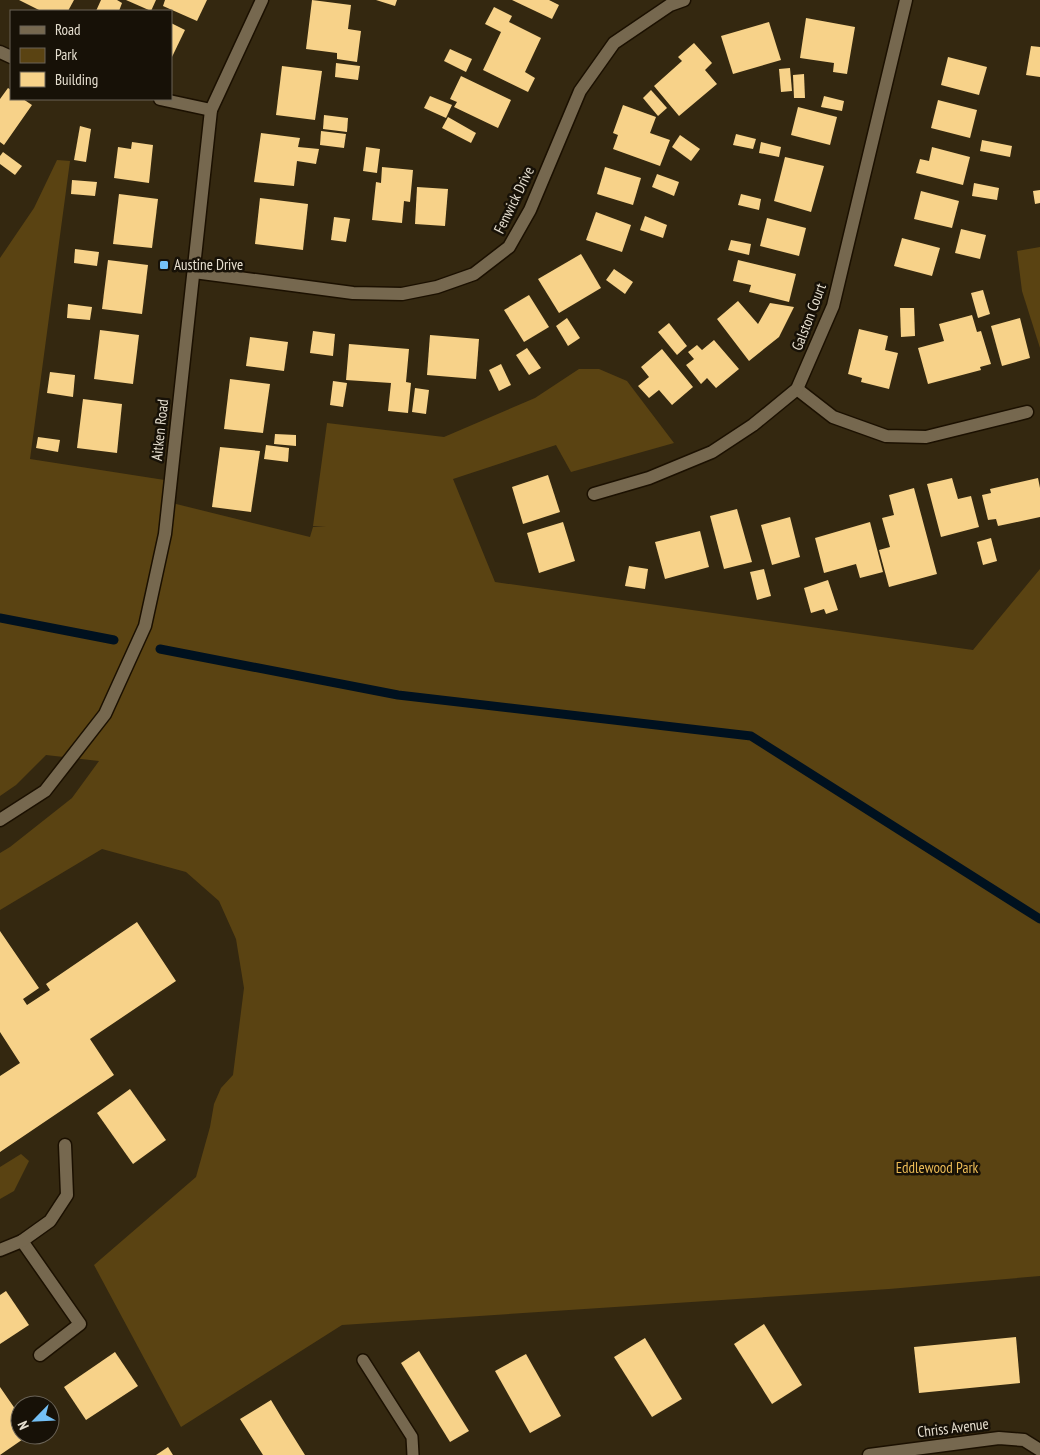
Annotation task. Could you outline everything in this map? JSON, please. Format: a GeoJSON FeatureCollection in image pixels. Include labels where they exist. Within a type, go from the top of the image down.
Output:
{"type":"FeatureCollection","features":[{"type":"Feature","properties":{"kind":"street","name":"Aitken Road"},"geometry":{"type":"LineString","coordinates":[[0,820],[45,791],[105,714],[145,626],[165,534],[211,110],[262,0]]}},
{"type":"Feature","properties":{"kind":"street","name":"Fenwick Drive"},"geometry":{"type":"LineString","coordinates":[[194,272],[354,293],[402,294],[438,287],[474,274],[509,247],[530,210],[580,91],[614,43],[669,2],[684,0]]}},
{"type":"Feature","properties":{"kind":"street","name":"Galston Court"},"geometry":{"type":"LineString","coordinates":[[594,494],[649,478],[712,452],[753,424],[797,389],[834,306],[906,0]]}},
{"type":"Feature","properties":{"kind":"street"},"geometry":{"type":"LineString","coordinates":[[165,100],[211,110]]}},
{"type":"Feature","properties":{"kind":"street"},"geometry":{"type":"LineString","coordinates":[[797,389],[834,417],[886,436],[926,437],[1027,412]]}},
{"type":"Feature","properties":{"kind":"street"},"geometry":{"type":"LineString","coordinates":[[0,1250],[22,1241],[50,1220],[68,1195],[65,1145]]}},
{"type":"Feature","properties":{"kind":"street"},"geometry":{"type":"LineString","coordinates":[[22,1241],[80,1324],[40,1355]]}},
{"type":"Feature","properties":{"kind":"street","name":"Chriss Avenue"},"geometry":{"type":"LineString","coordinates":[[869,1455],[999,1438],[1024,1440],[1040,1450]]}},
{"type":"Feature","properties":{"kind":"lane"},"geometry":{"type":"LineString","coordinates":[[363,1360],[412,1437],[413,1455]]}},
{"type":"Feature","properties":{"kind":"green space","name":"Eddlewood Park"},"geometry":{"type":"Polygon","coordinates":[[[57,160],[70,161],[30,459],[171,481],[168,502],[310,537],[313,527],[326,526],[313,526],[327,423],[444,437],[535,398],[579,369],[599,369],[627,381],[674,443],[571,472],[556,445],[453,479],[495,582],[973,650],[1040,569],[1040,1276],[889,1289],[342,1325],[181,1427],[94,1265],[196,1177],[210,1127],[214,1104],[221,1088],[233,1075],[244,988],[236,939],[219,901],[186,872],[102,849],[0,910],[0,853],[72,798],[99,761],[46,755],[16,785],[0,796],[0,258],[34,208],[57,160]]]}},
{"type":"Feature","properties":{"kind":"green space"},"geometry":{"type":"Polygon","coordinates":[[[1040,247],[1040,348],[1022,291],[1017,251],[1040,247]]]}},
{"type":"Feature","properties":{"kind":"green space"},"geometry":{"type":"Polygon","coordinates":[[[21,1154],[29,1161],[14,1191],[0,1199],[0,1167],[21,1154]]]}},
{"type":"Feature","properties":{"kind":"building"},"geometry":{"type":"Polygon","coordinates":[[[19,0],[74,0],[69,10],[39,10],[19,0]]]}},
{"type":"Feature","properties":{"kind":"building"},"geometry":{"type":"Polygon","coordinates":[[[101,0],[117,0],[122,3],[119,10],[96,10],[101,0]]]}},
{"type":"Feature","properties":{"kind":"building"},"geometry":{"type":"Polygon","coordinates":[[[126,0],[156,0],[151,10],[126,0]]]}},
{"type":"Feature","properties":{"kind":"building"},"geometry":{"type":"Polygon","coordinates":[[[165,0],[207,0],[197,21],[163,6],[165,0]]]}},
{"type":"Feature","properties":{"kind":"building"},"geometry":{"type":"Polygon","coordinates":[[[312,0],[351,5],[348,29],[361,31],[357,62],[337,59],[337,53],[306,49],[312,0]]]}},
{"type":"Feature","properties":{"kind":"building"},"geometry":{"type":"Polygon","coordinates":[[[376,0],[397,0],[395,6],[376,0]]]}},
{"type":"Feature","properties":{"kind":"building"},"geometry":{"type":"Polygon","coordinates":[[[512,0],[549,0],[559,5],[552,19],[512,0]]]}},
{"type":"Feature","properties":{"kind":"building"},"geometry":{"type":"Polygon","coordinates":[[[494,7],[512,16],[509,22],[541,38],[525,72],[535,78],[528,92],[483,70],[501,32],[485,24],[494,7]]]}},
{"type":"Feature","properties":{"kind":"building"},"geometry":{"type":"Polygon","coordinates":[[[806,18],[855,27],[847,74],[833,72],[834,63],[800,58],[806,18]]]}},
{"type":"Feature","properties":{"kind":"building"},"geometry":{"type":"Polygon","coordinates":[[[769,22],[781,60],[733,74],[721,36],[769,22]]]}},
{"type":"Feature","properties":{"kind":"building"},"geometry":{"type":"Polygon","coordinates":[[[172,24],[185,30],[172,57],[172,24]]]}},
{"type":"Feature","properties":{"kind":"building"},"geometry":{"type":"Polygon","coordinates":[[[694,43],[712,63],[705,70],[717,84],[679,116],[654,86],[682,61],[678,57],[694,43]]]}},
{"type":"Feature","properties":{"kind":"building"},"geometry":{"type":"Polygon","coordinates":[[[1031,46],[1040,47],[1040,77],[1026,75],[1031,46]]]}},
{"type":"Feature","properties":{"kind":"building"},"geometry":{"type":"Polygon","coordinates":[[[450,49],[472,59],[466,72],[444,61],[450,49]]]}},
{"type":"Feature","properties":{"kind":"building"},"geometry":{"type":"Polygon","coordinates":[[[948,57],[987,67],[979,95],[941,85],[948,57]]]}},
{"type":"Feature","properties":{"kind":"building"},"geometry":{"type":"Polygon","coordinates":[[[336,63],[360,66],[358,80],[335,77],[336,63]]]}},
{"type":"Feature","properties":{"kind":"building"},"geometry":{"type":"Polygon","coordinates":[[[282,66],[322,71],[315,120],[276,115],[282,66]]]}},
{"type":"Feature","properties":{"kind":"building"},"geometry":{"type":"Polygon","coordinates":[[[790,68],[792,91],[781,92],[779,69],[790,68]]]}},
{"type":"Feature","properties":{"kind":"building"},"geometry":{"type":"Polygon","coordinates":[[[804,74],[805,98],[794,98],[793,75],[804,74]]]}},
{"type":"Feature","properties":{"kind":"building"},"geometry":{"type":"Polygon","coordinates":[[[461,76],[511,100],[498,128],[454,107],[457,102],[450,99],[461,76]]]}},
{"type":"Feature","properties":{"kind":"building"},"geometry":{"type":"Polygon","coordinates":[[[8,88],[10,89],[10,100],[24,100],[32,105],[4,145],[0,142],[0,99],[8,88]]]}},
{"type":"Feature","properties":{"kind":"building"},"geometry":{"type":"Polygon","coordinates":[[[651,90],[667,108],[658,116],[643,98],[651,90]]]}},
{"type":"Feature","properties":{"kind":"building"},"geometry":{"type":"Polygon","coordinates":[[[430,96],[452,105],[446,118],[424,108],[430,96]]]}},
{"type":"Feature","properties":{"kind":"building"},"geometry":{"type":"Polygon","coordinates":[[[824,96],[844,101],[842,111],[821,107],[824,96]]]}},
{"type":"Feature","properties":{"kind":"building"},"geometry":{"type":"Polygon","coordinates":[[[938,100],[977,110],[970,138],[931,128],[938,100]]]}},
{"type":"Feature","properties":{"kind":"building"},"geometry":{"type":"Polygon","coordinates":[[[623,105],[656,117],[650,133],[670,140],[660,166],[613,149],[618,135],[613,133],[623,105]]]}},
{"type":"Feature","properties":{"kind":"building"},"geometry":{"type":"Polygon","coordinates":[[[798,107],[837,117],[830,145],[791,135],[798,107]]]}},
{"type":"Feature","properties":{"kind":"building"},"geometry":{"type":"Polygon","coordinates":[[[324,115],[348,118],[347,132],[323,129],[324,115]]]}},
{"type":"Feature","properties":{"kind":"building"},"geometry":{"type":"Polygon","coordinates":[[[448,117],[476,133],[471,143],[442,128],[448,117]]]}},
{"type":"Feature","properties":{"kind":"building"},"geometry":{"type":"Polygon","coordinates":[[[80,126],[91,129],[86,162],[74,160],[80,126]]]}},
{"type":"Feature","properties":{"kind":"building"},"geometry":{"type":"Polygon","coordinates":[[[321,131],[346,134],[344,148],[320,145],[321,131]]]}},
{"type":"Feature","properties":{"kind":"building"},"geometry":{"type":"Polygon","coordinates":[[[261,133],[300,138],[298,147],[319,149],[316,164],[297,161],[294,186],[254,182],[261,133]]]}},
{"type":"Feature","properties":{"kind":"building"},"geometry":{"type":"Polygon","coordinates":[[[736,134],[756,139],[753,149],[733,145],[736,134]]]}},
{"type":"Feature","properties":{"kind":"building"},"geometry":{"type":"Polygon","coordinates":[[[680,135],[700,149],[691,161],[672,147],[680,135]]]}},
{"type":"Feature","properties":{"kind":"building"},"geometry":{"type":"Polygon","coordinates":[[[982,140],[1012,146],[1010,157],[980,151],[982,140]]]}},
{"type":"Feature","properties":{"kind":"building"},"geometry":{"type":"Polygon","coordinates":[[[132,142],[153,145],[149,183],[114,178],[118,147],[131,149],[132,142]]]}},
{"type":"Feature","properties":{"kind":"building"},"geometry":{"type":"Polygon","coordinates":[[[761,142],[781,147],[779,157],[759,153],[761,142]]]}},
{"type":"Feature","properties":{"kind":"building"},"geometry":{"type":"Polygon","coordinates":[[[366,147],[380,149],[377,173],[363,171],[366,147]]]}},
{"type":"Feature","properties":{"kind":"building"},"geometry":{"type":"Polygon","coordinates":[[[932,147],[970,157],[963,185],[916,173],[920,159],[929,161],[932,147]]]}},
{"type":"Feature","properties":{"kind":"building"},"geometry":{"type":"Polygon","coordinates":[[[3,152],[22,166],[15,175],[0,164],[0,156],[3,152]]]}},
{"type":"Feature","properties":{"kind":"building"},"geometry":{"type":"Polygon","coordinates":[[[785,157],[824,166],[811,212],[774,201],[785,157]]]}},
{"type":"Feature","properties":{"kind":"building"},"geometry":{"type":"Polygon","coordinates":[[[382,167],[413,170],[410,202],[404,201],[402,223],[372,220],[376,182],[381,183],[382,167]]]}},
{"type":"Feature","properties":{"kind":"building"},"geometry":{"type":"Polygon","coordinates":[[[605,167],[641,178],[633,205],[597,194],[605,167]]]}},
{"type":"Feature","properties":{"kind":"building"},"geometry":{"type":"Polygon","coordinates":[[[657,174],[679,182],[674,196],[652,187],[657,174]]]}},
{"type":"Feature","properties":{"kind":"building"},"geometry":{"type":"Polygon","coordinates":[[[72,180],[97,182],[95,196],[71,194],[72,180]]]}},
{"type":"Feature","properties":{"kind":"building"},"geometry":{"type":"Polygon","coordinates":[[[974,183],[999,188],[997,200],[972,196],[974,183]]]}},
{"type":"Feature","properties":{"kind":"building"},"geometry":{"type":"Polygon","coordinates":[[[417,187],[448,189],[445,226],[415,224],[417,187]]]}},
{"type":"Feature","properties":{"kind":"building"},"geometry":{"type":"Polygon","coordinates":[[[1040,190],[1040,203],[1035,204],[1033,191],[1040,190]]]}},
{"type":"Feature","properties":{"kind":"building"},"geometry":{"type":"Polygon","coordinates":[[[921,191],[959,201],[952,228],[914,219],[921,191]]]}},
{"type":"Feature","properties":{"kind":"building"},"geometry":{"type":"Polygon","coordinates":[[[119,194],[158,199],[152,248],[113,244],[119,194]]]}},
{"type":"Feature","properties":{"kind":"building"},"geometry":{"type":"Polygon","coordinates":[[[741,194],[761,199],[759,210],[738,205],[741,194]]]}},
{"type":"Feature","properties":{"kind":"building"},"geometry":{"type":"Polygon","coordinates":[[[260,198],[308,204],[303,250],[255,244],[260,198]]]}},
{"type":"Feature","properties":{"kind":"building"},"geometry":{"type":"Polygon","coordinates":[[[596,212],[631,225],[622,252],[586,240],[596,212]]]}},
{"type":"Feature","properties":{"kind":"building"},"geometry":{"type":"Polygon","coordinates":[[[645,216],[667,225],[663,238],[640,230],[645,216]]]}},
{"type":"Feature","properties":{"kind":"building"},"geometry":{"type":"Polygon","coordinates":[[[334,217],[350,219],[346,242],[331,240],[334,217]]]}},
{"type":"Feature","properties":{"kind":"building"},"geometry":{"type":"Polygon","coordinates":[[[767,218],[806,228],[799,256],[760,246],[767,218]]]}},
{"type":"Feature","properties":{"kind":"building"},"geometry":{"type":"Polygon","coordinates":[[[961,229],[986,235],[980,259],[955,253],[961,229]]]}},
{"type":"Feature","properties":{"kind":"building"},"geometry":{"type":"Polygon","coordinates":[[[902,238],[940,248],[932,276],[894,266],[902,238]]]}},
{"type":"Feature","properties":{"kind":"building"},"geometry":{"type":"Polygon","coordinates":[[[731,240],[751,244],[749,255],[728,250],[731,240]]]}},
{"type":"Feature","properties":{"kind":"building"},"geometry":{"type":"Polygon","coordinates":[[[75,249],[99,252],[97,266],[74,263],[75,249]]]}},
{"type":"Feature","properties":{"kind":"building"},"geometry":{"type":"Polygon","coordinates":[[[581,254],[601,288],[559,313],[538,279],[581,254]]]}},
{"type":"Feature","properties":{"kind":"building"},"geometry":{"type":"Polygon","coordinates":[[[108,260],[148,265],[142,314],[102,309],[108,260]]]}},
{"type":"Feature","properties":{"kind":"building"},"geometry":{"type":"Polygon","coordinates":[[[738,260],[796,274],[789,302],[749,292],[751,285],[733,281],[738,260]]]}},
{"type":"Feature","properties":{"kind":"building"},"geometry":{"type":"Polygon","coordinates":[[[614,269],[633,282],[625,294],[606,280],[614,269]]]}},
{"type":"Feature","properties":{"kind":"building"},"geometry":{"type":"Polygon","coordinates":[[[983,290],[990,314],[978,318],[971,293],[983,290]]]}},
{"type":"Feature","properties":{"kind":"building"},"geometry":{"type":"Polygon","coordinates":[[[529,295],[549,327],[524,342],[504,310],[529,295]]]}},
{"type":"Feature","properties":{"kind":"building"},"geometry":{"type":"Polygon","coordinates":[[[738,301],[758,324],[770,303],[794,307],[779,337],[749,361],[717,319],[738,301]]]}},
{"type":"Feature","properties":{"kind":"building"},"geometry":{"type":"Polygon","coordinates":[[[68,304],[92,307],[90,320],[67,318],[68,304]]]}},
{"type":"Feature","properties":{"kind":"building"},"geometry":{"type":"Polygon","coordinates":[[[900,308],[914,308],[915,336],[901,337],[900,308]]]}},
{"type":"Feature","properties":{"kind":"building"},"geometry":{"type":"Polygon","coordinates":[[[972,315],[977,332],[981,331],[991,364],[980,367],[981,370],[928,384],[918,348],[944,341],[939,324],[972,315]]]}},
{"type":"Feature","properties":{"kind":"building"},"geometry":{"type":"Polygon","coordinates":[[[567,318],[580,338],[568,346],[556,326],[567,318]]]}},
{"type":"Feature","properties":{"kind":"building"},"geometry":{"type":"Polygon","coordinates":[[[1020,318],[1030,358],[1002,366],[991,326],[1020,318]]]}},
{"type":"Feature","properties":{"kind":"building"},"geometry":{"type":"Polygon","coordinates":[[[669,323],[687,346],[677,355],[658,332],[669,323]]]}},
{"type":"Feature","properties":{"kind":"building"},"geometry":{"type":"Polygon","coordinates":[[[859,329],[888,336],[885,350],[898,353],[889,389],[861,382],[862,378],[848,374],[859,329]]]}},
{"type":"Feature","properties":{"kind":"building"},"geometry":{"type":"Polygon","coordinates":[[[100,330],[139,335],[133,384],[94,379],[100,330]]]}},
{"type":"Feature","properties":{"kind":"building"},"geometry":{"type":"Polygon","coordinates":[[[313,331],[335,334],[333,356],[310,353],[313,331]]]}},
{"type":"Feature","properties":{"kind":"building"},"geometry":{"type":"Polygon","coordinates":[[[430,335],[479,339],[476,379],[427,375],[430,335]]]}},
{"type":"Feature","properties":{"kind":"building"},"geometry":{"type":"Polygon","coordinates":[[[250,337],[288,342],[284,371],[246,366],[250,337]]]}},
{"type":"Feature","properties":{"kind":"building"},"geometry":{"type":"Polygon","coordinates":[[[714,340],[739,369],[716,388],[707,378],[701,384],[686,365],[694,359],[688,352],[697,345],[702,350],[714,340]]]}},
{"type":"Feature","properties":{"kind":"building"},"geometry":{"type":"Polygon","coordinates":[[[349,344],[409,349],[406,382],[411,383],[408,413],[388,411],[391,383],[346,380],[349,344]]]}},
{"type":"Feature","properties":{"kind":"building"},"geometry":{"type":"Polygon","coordinates":[[[527,348],[541,368],[529,375],[516,355],[527,348]]]}},
{"type":"Feature","properties":{"kind":"building"},"geometry":{"type":"Polygon","coordinates":[[[662,349],[693,387],[672,405],[659,390],[649,398],[638,386],[649,377],[641,367],[662,349]]]}},
{"type":"Feature","properties":{"kind":"building"},"geometry":{"type":"Polygon","coordinates":[[[501,364],[511,385],[499,391],[489,370],[501,364]]]}},
{"type":"Feature","properties":{"kind":"building"},"geometry":{"type":"Polygon","coordinates":[[[50,372],[75,375],[73,397],[47,393],[50,372]]]}},
{"type":"Feature","properties":{"kind":"building"},"geometry":{"type":"Polygon","coordinates":[[[230,379],[270,384],[263,433],[224,429],[230,379]]]}},
{"type":"Feature","properties":{"kind":"building"},"geometry":{"type":"Polygon","coordinates":[[[333,381],[347,383],[343,407],[330,405],[333,381]]]}},
{"type":"Feature","properties":{"kind":"building"},"geometry":{"type":"Polygon","coordinates":[[[415,388],[429,390],[426,414],[412,412],[415,388]]]}},
{"type":"Feature","properties":{"kind":"building"},"geometry":{"type":"Polygon","coordinates":[[[83,399],[122,404],[117,453],[77,448],[83,399]]]}},
{"type":"Feature","properties":{"kind":"building"},"geometry":{"type":"Polygon","coordinates":[[[275,434],[296,435],[296,446],[274,444],[275,434]]]}},
{"type":"Feature","properties":{"kind":"building"},"geometry":{"type":"Polygon","coordinates":[[[38,437],[60,440],[58,452],[36,448],[38,437]]]}},
{"type":"Feature","properties":{"kind":"building"},"geometry":{"type":"Polygon","coordinates":[[[266,445],[289,448],[288,462],[264,459],[266,445]]]}},
{"type":"Feature","properties":{"kind":"building"},"geometry":{"type":"Polygon","coordinates":[[[220,447],[260,451],[251,512],[212,507],[220,447]]]}},
{"type":"Feature","properties":{"kind":"building"},"geometry":{"type":"Polygon","coordinates":[[[548,475],[560,512],[523,524],[512,487],[548,475]]]}},
{"type":"Feature","properties":{"kind":"building"},"geometry":{"type":"Polygon","coordinates":[[[952,478],[958,499],[971,496],[979,527],[941,537],[927,484],[952,478]]]}},
{"type":"Feature","properties":{"kind":"building"},"geometry":{"type":"Polygon","coordinates":[[[1038,478],[1040,517],[998,526],[996,519],[988,520],[982,495],[991,493],[990,489],[1038,478]]]}},
{"type":"Feature","properties":{"kind":"building"},"geometry":{"type":"Polygon","coordinates":[[[914,488],[937,574],[889,587],[879,550],[890,547],[882,518],[894,515],[889,495],[914,488]]]}},
{"type":"Feature","properties":{"kind":"building"},"geometry":{"type":"Polygon","coordinates":[[[737,509],[752,562],[724,569],[710,516],[737,509]]]}},
{"type":"Feature","properties":{"kind":"building"},"geometry":{"type":"Polygon","coordinates":[[[790,517],[800,557],[772,565],[761,525],[790,517]]]}},
{"type":"Feature","properties":{"kind":"building"},"geometry":{"type":"Polygon","coordinates":[[[563,522],[575,561],[539,573],[527,533],[563,522]]]}},
{"type":"Feature","properties":{"kind":"building"},"geometry":{"type":"Polygon","coordinates":[[[870,522],[883,572],[860,578],[856,564],[824,573],[815,538],[870,522]]]}},
{"type":"Feature","properties":{"kind":"building"},"geometry":{"type":"Polygon","coordinates":[[[700,531],[709,567],[665,579],[655,542],[700,531]]]}},
{"type":"Feature","properties":{"kind":"building"},"geometry":{"type":"Polygon","coordinates":[[[991,538],[997,561],[983,565],[977,542],[991,538]]]}},
{"type":"Feature","properties":{"kind":"building"},"geometry":{"type":"Polygon","coordinates":[[[629,566],[648,569],[645,589],[625,586],[629,566]]]}},
{"type":"Feature","properties":{"kind":"building"},"geometry":{"type":"Polygon","coordinates":[[[764,569],[771,596],[757,600],[750,572],[764,569]]]}},
{"type":"Feature","properties":{"kind":"building"},"geometry":{"type":"Polygon","coordinates":[[[828,580],[838,610],[826,614],[824,609],[811,613],[804,588],[828,580]]]}},
{"type":"Feature","properties":{"kind":"building"},"geometry":{"type":"Polygon","coordinates":[[[137,922],[176,981],[90,1039],[114,1075],[0,1152],[0,1076],[20,1063],[0,1032],[0,931],[39,988],[23,999],[27,1005],[50,990],[46,984],[137,922]]]}},
{"type":"Feature","properties":{"kind":"building"},"geometry":{"type":"Polygon","coordinates":[[[130,1089],[166,1140],[133,1164],[97,1113],[130,1089]]]}},
{"type":"Feature","properties":{"kind":"building"},"geometry":{"type":"Polygon","coordinates":[[[6,1291],[29,1325],[0,1344],[0,1295],[6,1291]]]}},
{"type":"Feature","properties":{"kind":"building"},"geometry":{"type":"Polygon","coordinates":[[[764,1324],[802,1385],[772,1404],[734,1344],[764,1324]]]}},
{"type":"Feature","properties":{"kind":"building"},"geometry":{"type":"Polygon","coordinates":[[[1016,1337],[1020,1383],[919,1393],[914,1347],[1016,1337]]]}},
{"type":"Feature","properties":{"kind":"building"},"geometry":{"type":"Polygon","coordinates":[[[645,1338],[682,1399],[652,1417],[614,1357],[645,1338]]]}},
{"type":"Feature","properties":{"kind":"building"},"geometry":{"type":"Polygon","coordinates":[[[419,1351],[469,1431],[450,1442],[401,1363],[419,1351]]]}},
{"type":"Feature","properties":{"kind":"building"},"geometry":{"type":"Polygon","coordinates":[[[115,1352],[138,1386],[86,1420],[64,1387],[115,1352]]]}},
{"type":"Feature","properties":{"kind":"building"},"geometry":{"type":"Polygon","coordinates":[[[526,1354],[561,1416],[530,1433],[495,1371],[526,1354]]]}},
{"type":"Feature","properties":{"kind":"building"},"geometry":{"type":"Polygon","coordinates":[[[0,1387],[10,1402],[10,1445],[14,1445],[0,1455],[0,1387]]]}},
{"type":"Feature","properties":{"kind":"building"},"geometry":{"type":"Polygon","coordinates":[[[271,1400],[305,1455],[263,1455],[240,1419],[271,1400]]]}},
{"type":"Feature","properties":{"kind":"building"},"geometry":{"type":"Polygon","coordinates":[[[168,1447],[173,1455],[156,1455],[168,1447]]]}},
{"type":"Feature","properties":{"kind":"waterway"},"geometry":{"type":"LineString","coordinates":[[0,618],[114,640]]}},
{"type":"Feature","properties":{"kind":"waterway"},"geometry":{"type":"LineString","coordinates":[[160,649],[398,695],[751,736],[1040,919]]}},
{"type":"Feature","properties":{"kind":"place","name":"Austine Drive"},"geometry":{"type":"Point","coordinates":[164,265]}}]}
